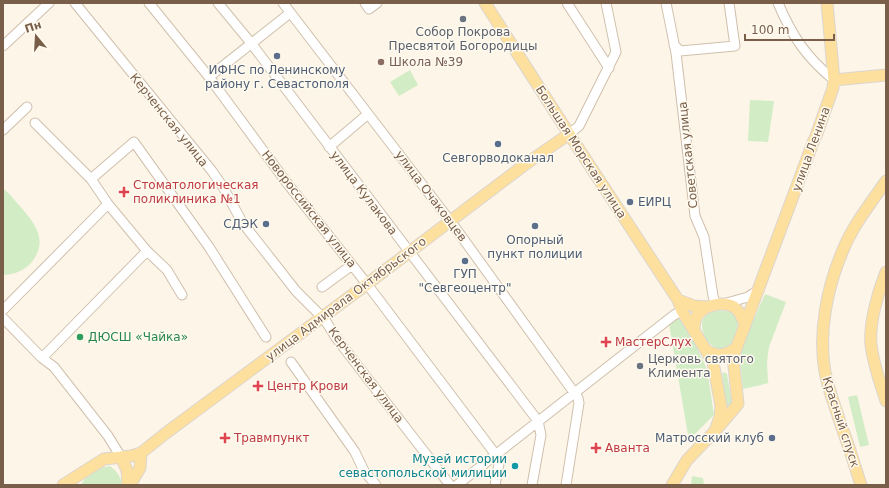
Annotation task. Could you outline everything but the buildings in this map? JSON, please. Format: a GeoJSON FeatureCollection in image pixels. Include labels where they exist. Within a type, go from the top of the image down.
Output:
{"type":"FeatureCollection","features":[{"type":"Feature","properties":{"kind":"main road","name":"Большая Морская улица"},"geometry":{"type":"LineString","coordinates":[[485,3],[680,306],[694,331]]}},
{"type":"Feature","properties":{"kind":"main road","name":"улица Ленина"},"geometry":{"type":"LineString","coordinates":[[745,326],[833,88],[834,80],[826,3]]}},
{"type":"Feature","properties":{"kind":"main road"},"geometry":{"type":"LineString","coordinates":[[834,80],[886,75]]}},
{"type":"Feature","properties":{"kind":"main road","name":"улица Адмирала Октябрьского"},"geometry":{"type":"LineString","coordinates":[[63,485],[104,459],[131,456],[141,453],[166,432],[323,317],[542,152],[569,134]]}},
{"type":"Feature","properties":{"kind":"main road","name":"Красный спуск"},"geometry":{"type":"LineString","coordinates":[[860,485],[855,465],[830,394],[825,372],[823,336],[825,314],[832,280],[843,250],[859,221],[886,181]]}},
{"type":"Feature","properties":{"kind":"main road"},"geometry":{"type":"LineString","coordinates":[[886,272],[872,325],[871,342],[875,369],[886,401]]}},
{"type":"Feature","properties":{"kind":"main road"},"geometry":{"type":"LineString","coordinates":[[715,305],[701,311],[696,316],[694,324],[694,331],[713,362],[721,406],[720,417],[715,431]]}},
{"type":"Feature","properties":{"kind":"main road"},"geometry":{"type":"LineString","coordinates":[[672,485],[687,460],[738,404],[733,357],[745,326],[737,310],[730,306],[680,306]]}},
{"type":"Feature","properties":{"kind":"main road"},"geometry":{"type":"LineString","coordinates":[[705,349],[712,354],[721,355],[727,354],[737,347]]}},
{"type":"Feature","properties":{"kind":"main road"},"geometry":{"type":"LineString","coordinates":[[129,485],[140,468],[141,453]]}},
{"type":"Feature","properties":{"kind":"main road"},"geometry":{"type":"LineString","coordinates":[[121,457],[127,470],[129,485]]}},
{"type":"Feature","properties":{"kind":"main road"},"geometry":{"type":"LineString","coordinates":[[679,485],[687,460]]}},
{"type":"Feature","properties":{"kind":"main road"},"geometry":{"type":"LineString","coordinates":[[73,485],[81,473]]}},
{"type":"Feature","properties":{"kind":"street"},"geometry":{"type":"LineString","coordinates":[[3,46],[49,3]]}},
{"type":"Feature","properties":{"kind":"street","name":"Керченская улица"},"geometry":{"type":"LineString","coordinates":[[75,3],[212,171],[223,187],[242,222],[296,291],[323,317],[337,339],[450,485]]}},
{"type":"Feature","properties":{"kind":"street","name":"Новороссийская улица"},"geometry":{"type":"LineString","coordinates":[[149,3],[209,77],[287,183],[367,284],[496,455]]}},
{"type":"Feature","properties":{"kind":"street","name":"улица Кулакова"},"geometry":{"type":"LineString","coordinates":[[218,3],[251,43],[538,421]]}},
{"type":"Feature","properties":{"kind":"street","name":"улица Очаковцев"},"geometry":{"type":"LineString","coordinates":[[283,3],[450,221],[574,393]]}},
{"type":"Feature","properties":{"kind":"street"},"geometry":{"type":"LineString","coordinates":[[367,6],[377,3]]}},
{"type":"Feature","properties":{"kind":"street"},"geometry":{"type":"LineString","coordinates":[[567,3],[609,68]]}},
{"type":"Feature","properties":{"kind":"street"},"geometry":{"type":"LineString","coordinates":[[569,134],[579,126],[616,52],[606,3]]}},
{"type":"Feature","properties":{"kind":"street","name":"Советская улица"},"geometry":{"type":"LineString","coordinates":[[666,3],[674,45],[695,216],[704,237],[715,305]]}},
{"type":"Feature","properties":{"kind":"street"},"geometry":{"type":"LineString","coordinates":[[674,45],[680,51],[735,46],[729,3]]}},
{"type":"Feature","properties":{"kind":"street"},"geometry":{"type":"LineString","coordinates":[[778,3],[785,21],[796,38],[814,62],[834,80]]}},
{"type":"Feature","properties":{"kind":"street"},"geometry":{"type":"LineString","coordinates":[[209,77],[290,13]]}},
{"type":"Feature","properties":{"kind":"street"},"geometry":{"type":"LineString","coordinates":[[3,130],[28,107]]}},
{"type":"Feature","properties":{"kind":"street"},"geometry":{"type":"LineString","coordinates":[[329,147],[368,114]]}},
{"type":"Feature","properties":{"kind":"street"},"geometry":{"type":"LineString","coordinates":[[35,123],[91,179],[108,204],[147,251],[167,270],[182,295]]}},
{"type":"Feature","properties":{"kind":"street"},"geometry":{"type":"LineString","coordinates":[[91,179],[134,142],[209,247],[266,337]]}},
{"type":"Feature","properties":{"kind":"street"},"geometry":{"type":"LineString","coordinates":[[3,310],[108,204]]}},
{"type":"Feature","properties":{"kind":"street"},"geometry":{"type":"LineString","coordinates":[[42,358],[147,251]]}},
{"type":"Feature","properties":{"kind":"street"},"geometry":{"type":"LineString","coordinates":[[322,287],[352,265]]}},
{"type":"Feature","properties":{"kind":"street"},"geometry":{"type":"LineString","coordinates":[[715,305],[748,297],[758,290]]}},
{"type":"Feature","properties":{"kind":"street"},"geometry":{"type":"LineString","coordinates":[[457,485],[674,315],[680,306]]}},
{"type":"Feature","properties":{"kind":"street"},"geometry":{"type":"LineString","coordinates":[[3,318],[42,358],[54,367],[108,436],[121,457]]}},
{"type":"Feature","properties":{"kind":"street"},"geometry":{"type":"LineString","coordinates":[[291,362],[355,452],[364,471],[376,485]]}},
{"type":"Feature","properties":{"kind":"street"},"geometry":{"type":"LineString","coordinates":[[566,485],[579,403],[574,393]]}},
{"type":"Feature","properties":{"kind":"street"},"geometry":{"type":"LineString","coordinates":[[532,485],[541,436],[538,421]]}},
{"type":"Feature","properties":{"kind":"street"},"geometry":{"type":"LineString","coordinates":[[495,485],[499,464],[496,455]]}},
{"type":"Feature","properties":{"kind":"green space"},"geometry":{"type":"Polygon","coordinates":[[[410,70],[418,85],[399,96],[390,82],[410,70]]]}},
{"type":"Feature","properties":{"kind":"green space"},"geometry":{"type":"Polygon","coordinates":[[[750,100],[774,101],[768,142],[748,141],[750,100]]]}},
{"type":"Feature","properties":{"kind":"green space"},"geometry":{"type":"Polygon","coordinates":[[[3,189],[9,194],[34,225],[38,232],[39,247],[37,255],[28,266],[18,272],[3,275],[3,189]]]}},
{"type":"Feature","properties":{"kind":"green space"},"geometry":{"type":"Polygon","coordinates":[[[765,294],[786,302],[769,347],[767,362],[769,383],[743,389],[740,360],[741,349],[765,294]]]}},
{"type":"Feature","properties":{"kind":"green space"},"geometry":{"type":"Polygon","coordinates":[[[717,311],[732,313],[738,320],[737,331],[732,344],[721,348],[717,348],[709,343],[702,329],[705,316],[709,313],[717,311]]]}},
{"type":"Feature","properties":{"kind":"green space"},"geometry":{"type":"Polygon","coordinates":[[[679,318],[694,342],[707,369],[714,415],[693,436],[688,435],[669,324],[671,321],[679,318]]]}},
{"type":"Feature","properties":{"kind":"green space"},"geometry":{"type":"Polygon","coordinates":[[[724,372],[727,374],[732,403],[730,406],[726,405],[722,374],[724,372]]]}},
{"type":"Feature","properties":{"kind":"green space"},"geometry":{"type":"Polygon","coordinates":[[[857,395],[869,445],[860,447],[848,397],[857,395]]]}},
{"type":"Feature","properties":{"kind":"green space"},"geometry":{"type":"Polygon","coordinates":[[[110,466],[118,474],[122,485],[81,485],[83,481],[93,472],[110,466]]]}},
{"type":"Feature","properties":{"kind":"green space"},"geometry":{"type":"Polygon","coordinates":[[[692,476],[703,478],[704,485],[691,485],[692,476]]]}},
{"type":"Feature","properties":{"kind":"place","name":"Собор Покрова Пресвятой Богородицы"},"geometry":{"type":"Point","coordinates":[463,19]}},
{"type":"Feature","properties":{"kind":"place","name":"ИФНС по Ленинскому району г. Севастополя"},"geometry":{"type":"Point","coordinates":[277,56]}},
{"type":"Feature","properties":{"kind":"place","name":"Школа №39"},"geometry":{"type":"Point","coordinates":[381,62]}},
{"type":"Feature","properties":{"kind":"place","name":"Севгорводоканал"},"geometry":{"type":"Point","coordinates":[498,144]}},
{"type":"Feature","properties":{"kind":"place","name":"Стоматологическая поликлиника №1"},"geometry":{"type":"Point","coordinates":[124,192]}},
{"type":"Feature","properties":{"kind":"place","name":"ЕИРЦ"},"geometry":{"type":"Point","coordinates":[630,202]}},
{"type":"Feature","properties":{"kind":"place","name":"СДЭК"},"geometry":{"type":"Point","coordinates":[266,224]}},
{"type":"Feature","properties":{"kind":"place","name":"Опорный пункт полиции"},"geometry":{"type":"Point","coordinates":[535,226]}},
{"type":"Feature","properties":{"kind":"place","name":"ГУП \"Севгеоцентр\""},"geometry":{"type":"Point","coordinates":[465,261]}},
{"type":"Feature","properties":{"kind":"place","name":"ДЮСШ «Чайка»"},"geometry":{"type":"Point","coordinates":[80,337]}},
{"type":"Feature","properties":{"kind":"place","name":"МастерСлух"},"geometry":{"type":"Point","coordinates":[606,342]}},
{"type":"Feature","properties":{"kind":"place","name":"Церковь святого Климента"},"geometry":{"type":"Point","coordinates":[640,366]}},
{"type":"Feature","properties":{"kind":"place","name":"Центр Крови"},"geometry":{"type":"Point","coordinates":[258,386]}},
{"type":"Feature","properties":{"kind":"place","name":"Травмпункт"},"geometry":{"type":"Point","coordinates":[225,438]}},
{"type":"Feature","properties":{"kind":"place","name":"Матросский клуб"},"geometry":{"type":"Point","coordinates":[772,438]}},
{"type":"Feature","properties":{"kind":"place","name":"Аванта"},"geometry":{"type":"Point","coordinates":[596,448]}},
{"type":"Feature","properties":{"kind":"place","name":"Музей истории севастопольской милиции"},"geometry":{"type":"Point","coordinates":[515,466]}}]}
